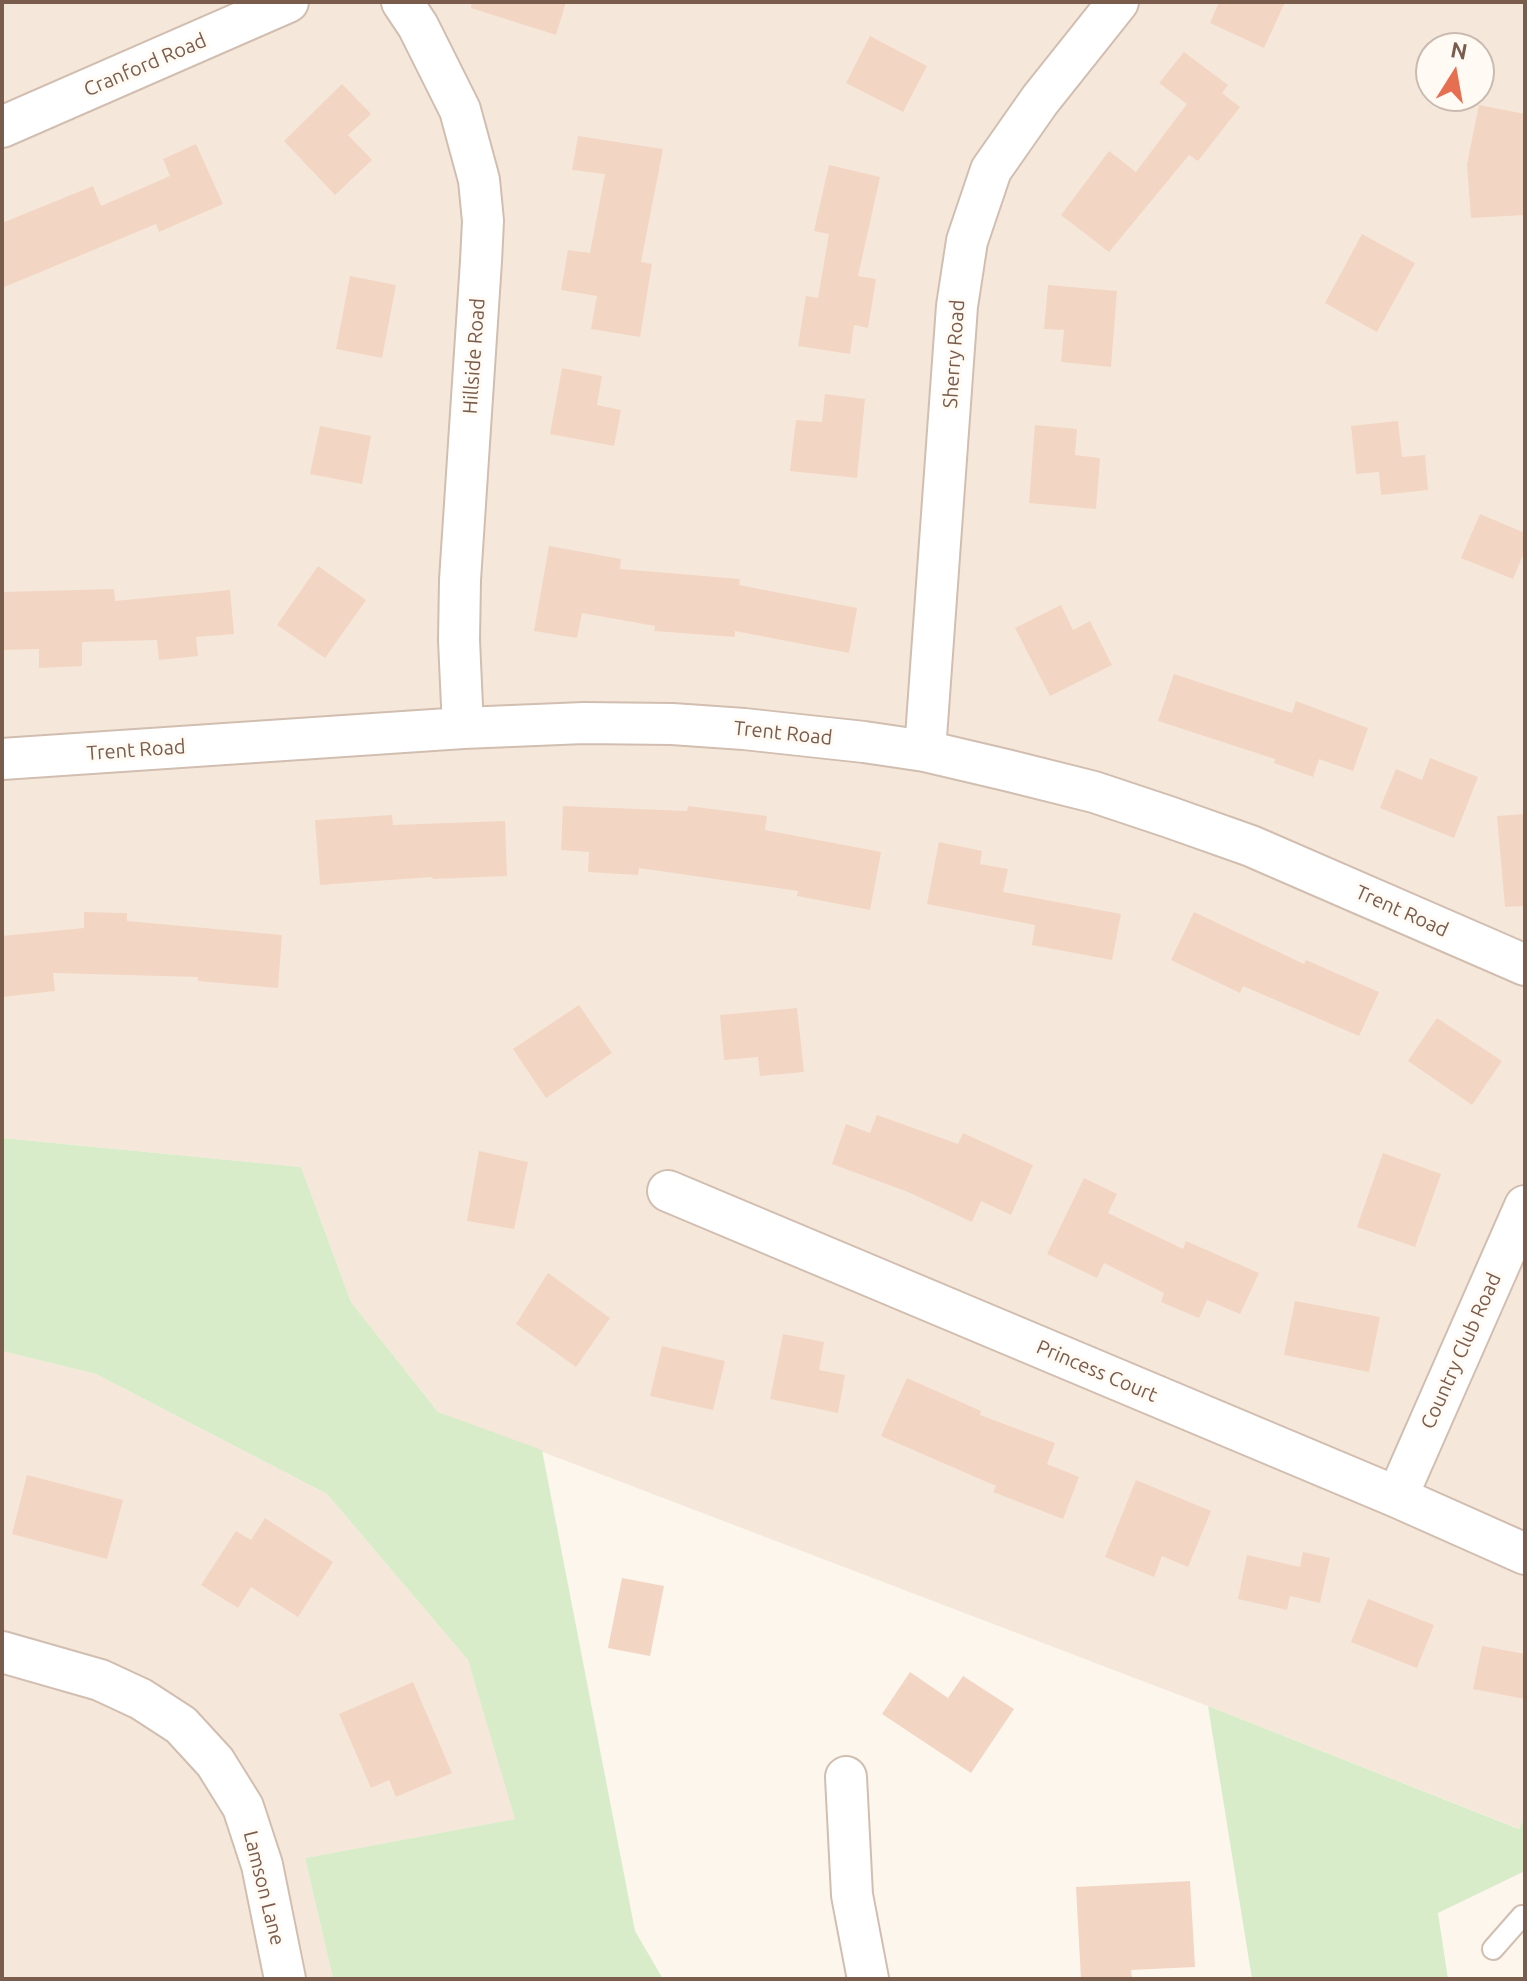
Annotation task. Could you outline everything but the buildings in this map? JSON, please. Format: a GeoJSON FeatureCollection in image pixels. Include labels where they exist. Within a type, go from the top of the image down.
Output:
{"type":"FeatureCollection","features":[{"type":"Feature","properties":{"kind":"street","name":"Cranford Road"},"geometry":{"type":"LineString","coordinates":[[2,127],[288,2]]}},
{"type":"Feature","properties":{"kind":"street","name":"Hillside Road"},"geometry":{"type":"LineString","coordinates":[[402,2],[418,26],[460,110],[479,180],[483,221],[460,580],[463,728]]}},
{"type":"Feature","properties":{"kind":"street","name":"Sherry Road"},"geometry":{"type":"LineString","coordinates":[[925,751],[957,306],[967,241],[991,170],[1040,100],[1118,2]]}},
{"type":"Feature","properties":{"kind":"street","name":"Trent Road"},"geometry":{"type":"LineString","coordinates":[[2,759],[463,728],[584,723],[672,724],[806,735],[925,751],[1094,792],[1251,846],[1525,965]]}},
{"type":"Feature","properties":{"kind":"street","name":"Princess Court"},"geometry":{"type":"LineString","coordinates":[[668,1191],[1397,1497],[1525,1554]]}},
{"type":"Feature","properties":{"kind":"street","name":"Country Club Road"},"geometry":{"type":"LineString","coordinates":[[1397,1497],[1525,1206]]}},
{"type":"Feature","properties":{"kind":"street","name":"Lamson Lane"},"geometry":{"type":"LineString","coordinates":[[2,1652],[100,1680],[141,1699],[181,1725],[215,1762],[243,1807],[262,1865],[285,1979]]}},
{"type":"Feature","properties":{"kind":"street"},"geometry":{"type":"LineString","coordinates":[[846,1777],[852,1895],[868,1979]]}},
{"type":"Feature","properties":{"kind":"lane"},"geometry":{"type":"LineString","coordinates":[[1493,1949],[1525,1916]]}},
{"type":"Feature","properties":{"kind":"shaded area"},"geometry":{"type":"Polygon","coordinates":[[[2,2],[1525,2],[1525,1817],[1520,1829],[1208,1706],[438,1412],[351,1302],[301,1167],[2,1138],[2,2]]]}},
{"type":"Feature","properties":{"kind":"shaded area"},"geometry":{"type":"Polygon","coordinates":[[[2,1351],[96,1374],[327,1494],[468,1660],[516,1819],[305,1858],[333,1979],[2,1979],[2,1351]]]}},
{"type":"Feature","properties":{"kind":"green space"},"geometry":{"type":"Polygon","coordinates":[[[2,1138],[301,1167],[351,1302],[438,1412],[542,1450],[635,1931],[663,1979],[333,1979],[305,1858],[515,1819],[468,1660],[327,1494],[96,1374],[2,1351],[2,1138]]]}},
{"type":"Feature","properties":{"kind":"green space"},"geometry":{"type":"Polygon","coordinates":[[[1208,1706],[1519,1829],[1525,1817],[1525,1871],[1438,1913],[1448,1979],[1252,1979],[1208,1706]]]}}]}
